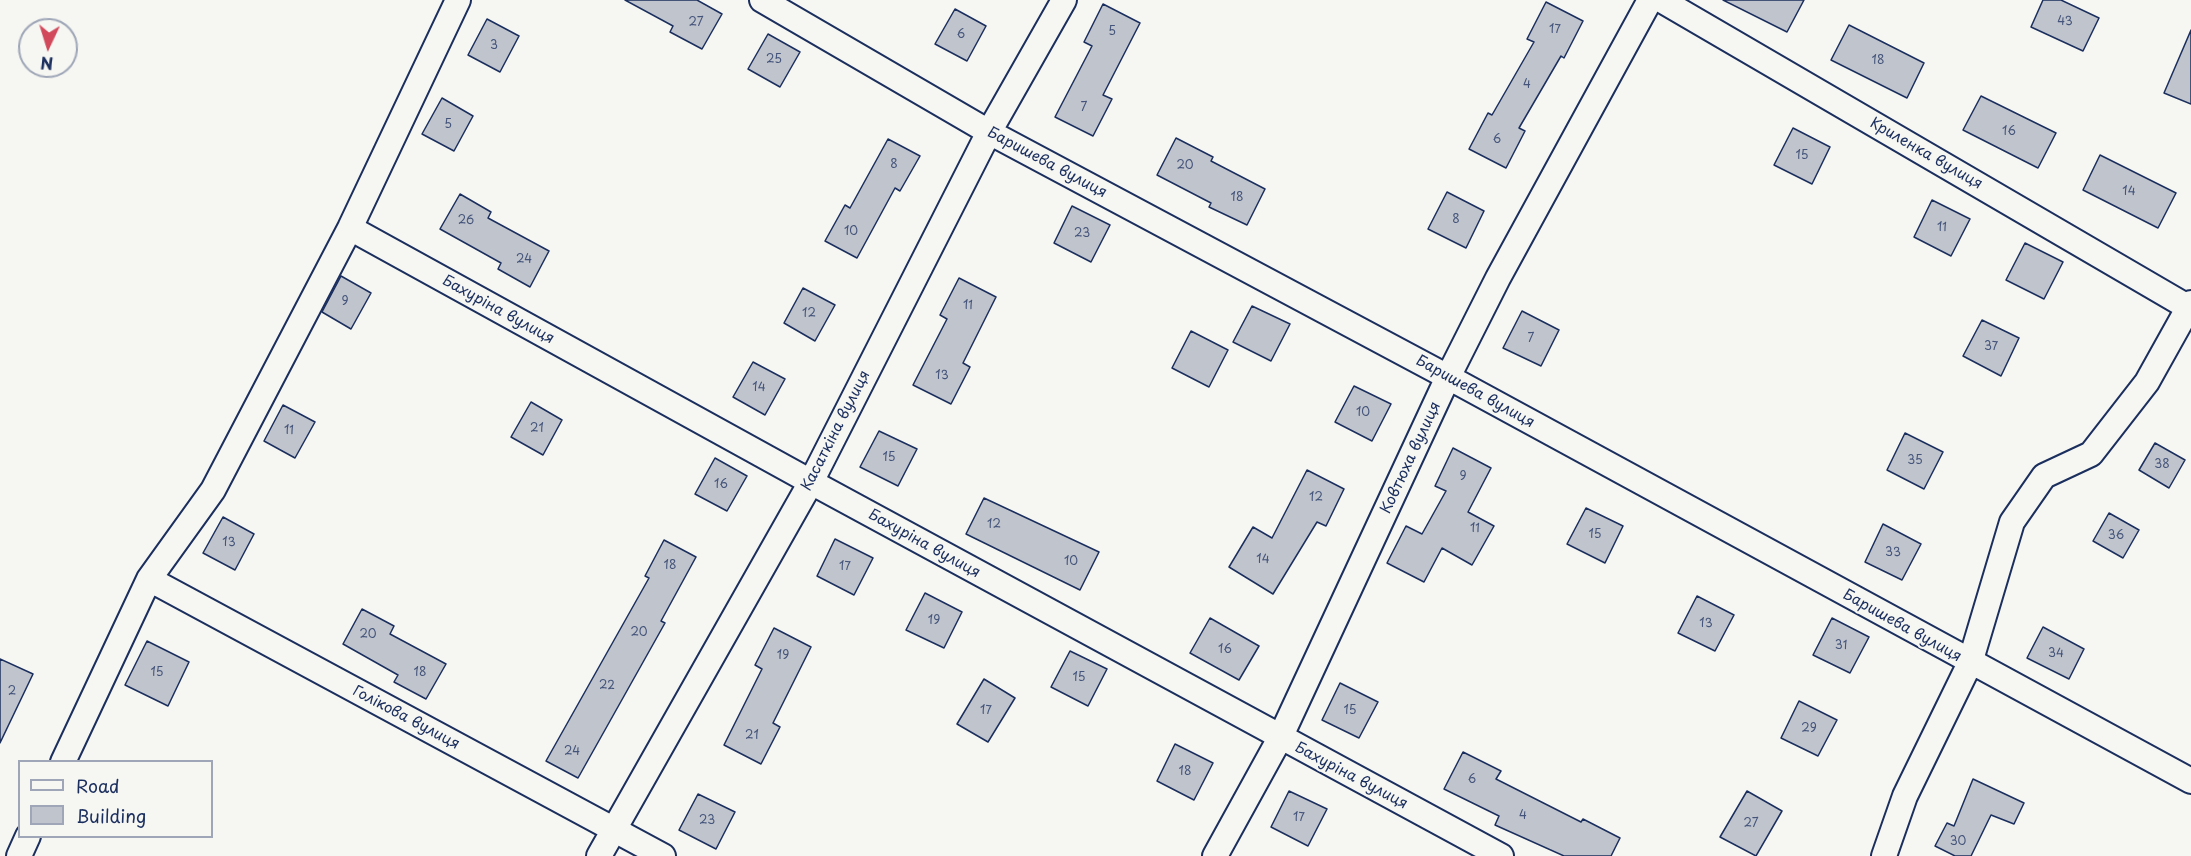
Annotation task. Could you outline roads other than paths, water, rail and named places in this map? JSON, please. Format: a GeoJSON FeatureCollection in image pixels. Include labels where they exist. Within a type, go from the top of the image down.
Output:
{"type":"FeatureCollection","features":[{"type":"Feature","properties":{"kind":"street"},"geometry":{"type":"LineString","coordinates":[[64,760],[149,579],[213,489],[350,228],[458,0]]}},
{"type":"Feature","properties":{"kind":"street","name":"Баришева вулиця"},"geometry":{"type":"LineString","coordinates":[[762,0],[989,132],[1448,377],[1970,663],[2191,781]]}},
{"type":"Feature","properties":{"kind":"street","name":"Касаткіна вулиця"},"geometry":{"type":"LineString","coordinates":[[599,856],[612,829],[811,482],[989,132],[1064,0]]}},
{"type":"Feature","properties":{"kind":"street","name":"Ковтюха вулиця"},"geometry":{"type":"LineString","coordinates":[[1215,856],[1280,738],[1448,377],[1498,278],[1650,0]]}},
{"type":"Feature","properties":{"kind":"street","name":"Криленка вулиця"},"geometry":{"type":"LineString","coordinates":[[1661,0],[2190,306]]}},
{"type":"Feature","properties":{"kind":"street","name":"Бахуріна вулиця"},"geometry":{"type":"LineString","coordinates":[[350,228],[1280,738],[1501,856]]}},
{"type":"Feature","properties":{"kind":"street"},"geometry":{"type":"LineString","coordinates":[[1884,856],[1905,796],[1970,663],[2012,522],[2044,476],[2091,454],[2147,382],[2190,306]]}},
{"type":"Feature","properties":{"kind":"street","name":"Голікова вулиця"},"geometry":{"type":"LineString","coordinates":[[149,579],[663,856]]}},
{"type":"Feature","properties":{"kind":"street"},"geometry":{"type":"LineString","coordinates":[[19,856],[28,838]]}}]}
